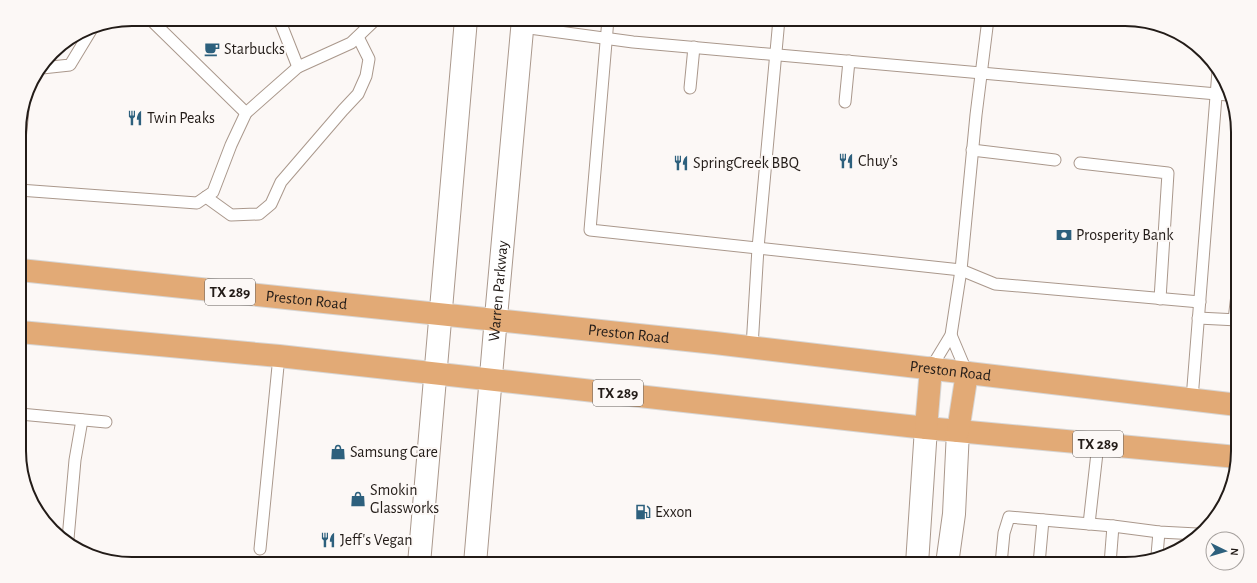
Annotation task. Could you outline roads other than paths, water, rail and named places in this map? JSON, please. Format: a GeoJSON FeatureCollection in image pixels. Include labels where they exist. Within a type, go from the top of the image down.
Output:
{"type":"FeatureCollection","features":[{"type":"Feature","properties":{"kind":"main road"},"geometry":{"type":"LineString","coordinates":[[420,557],[465,26]]}},
{"type":"Feature","properties":{"kind":"main road","name":"Warren Parkway"},"geometry":{"type":"LineString","coordinates":[[476,557],[495,320],[523,26]]}},
{"type":"Feature","properties":{"kind":"main road","name":"Preston Road"},"geometry":{"type":"LineString","coordinates":[[26,271],[752,347],[1231,404]]}},
{"type":"Feature","properties":{"kind":"main road","name":"TX 289"},"geometry":{"type":"LineString","coordinates":[[26,333],[279,356],[926,428],[1231,456]]}},
{"type":"Feature","properties":{"kind":"main road"},"geometry":{"type":"LineString","coordinates":[[917,557],[931,368]]}},
{"type":"Feature","properties":{"kind":"main road"},"geometry":{"type":"LineString","coordinates":[[948,557],[954,514],[958,431],[967,372]]}},
{"type":"Feature","properties":{"kind":"lane"},"geometry":{"type":"LineString","coordinates":[[157,26],[246,113]]}},
{"type":"Feature","properties":{"kind":"lane"},"geometry":{"type":"LineString","coordinates":[[282,26],[298,67]]}},
{"type":"Feature","properties":{"kind":"lane"},"geometry":{"type":"LineString","coordinates":[[26,191],[197,203],[213,192],[230,145],[246,113],[298,67],[351,44],[369,26]]}},
{"type":"Feature","properties":{"kind":"lane"},"geometry":{"type":"LineString","coordinates":[[539,26],[607,39],[1224,95]]}},
{"type":"Feature","properties":{"kind":"lane"},"geometry":{"type":"LineString","coordinates":[[608,26],[590,230],[961,270],[995,284],[1200,302]]}},
{"type":"Feature","properties":{"kind":"lane"},"geometry":{"type":"LineString","coordinates":[[752,347],[758,248],[778,26]]}},
{"type":"Feature","properties":{"kind":"lane"},"geometry":{"type":"LineString","coordinates":[[931,368],[951,335],[961,270],[972,150],[987,26]]}},
{"type":"Feature","properties":{"kind":"lane"},"geometry":{"type":"LineString","coordinates":[[48,67],[70,65],[88,36]]}},
{"type":"Feature","properties":{"kind":"lane"},"geometry":{"type":"LineString","coordinates":[[206,197],[231,215],[259,214],[271,204],[280,182],[358,94],[366,76],[369,59],[358,37]]}},
{"type":"Feature","properties":{"kind":"lane"},"geometry":{"type":"LineString","coordinates":[[690,88],[694,47]]}},
{"type":"Feature","properties":{"kind":"lane"},"geometry":{"type":"LineString","coordinates":[[845,102],[850,61]]}},
{"type":"Feature","properties":{"kind":"lane"},"geometry":{"type":"LineString","coordinates":[[1192,400],[1217,80]]}},
{"type":"Feature","properties":{"kind":"lane"},"geometry":{"type":"LineString","coordinates":[[972,150],[1055,160]]}},
{"type":"Feature","properties":{"kind":"lane"},"geometry":{"type":"LineString","coordinates":[[1080,162],[1168,173],[1160,299]]}},
{"type":"Feature","properties":{"kind":"lane"},"geometry":{"type":"LineString","coordinates":[[1198,318],[1231,320]]}},
{"type":"Feature","properties":{"kind":"lane"},"geometry":{"type":"LineString","coordinates":[[951,335],[967,372]]}},
{"type":"Feature","properties":{"kind":"lane"},"geometry":{"type":"LineString","coordinates":[[260,549],[279,356]]}},
{"type":"Feature","properties":{"kind":"lane"},"geometry":{"type":"LineString","coordinates":[[26,415],[106,422]]}},
{"type":"Feature","properties":{"kind":"lane"},"geometry":{"type":"LineString","coordinates":[[68,535],[75,460],[82,420]]}},
{"type":"Feature","properties":{"kind":"lane"},"geometry":{"type":"LineString","coordinates":[[1089,524],[1098,444]]}},
{"type":"Feature","properties":{"kind":"lane"},"geometry":{"type":"LineString","coordinates":[[1002,557],[1004,533],[1009,517],[1113,526],[1159,532],[1191,534]]}},
{"type":"Feature","properties":{"kind":"lane"},"geometry":{"type":"LineString","coordinates":[[1040,557],[1043,520]]}},
{"type":"Feature","properties":{"kind":"lane"},"geometry":{"type":"LineString","coordinates":[[1111,557],[1113,526]]}},
{"type":"Feature","properties":{"kind":"lane"},"geometry":{"type":"LineString","coordinates":[[1157,552],[1159,532]]}},
{"type":"Feature","properties":{"kind":"place","name":"Starbucks"},"geometry":{"type":"Point","coordinates":[212,49]}},
{"type":"Feature","properties":{"kind":"place","name":"Twin Peaks"},"geometry":{"type":"Point","coordinates":[135,118]}},
{"type":"Feature","properties":{"kind":"place","name":"Chuy's"},"geometry":{"type":"Point","coordinates":[846,161]}},
{"type":"Feature","properties":{"kind":"place","name":"SpringCreek BBQ"},"geometry":{"type":"Point","coordinates":[681,163]}},
{"type":"Feature","properties":{"kind":"place","name":"Prosperity Bank"},"geometry":{"type":"Point","coordinates":[1064,235]}},
{"type":"Feature","properties":{"kind":"place","name":"Samsung Care"},"geometry":{"type":"Point","coordinates":[338,452]}},
{"type":"Feature","properties":{"kind":"place","name":"Smokin Glassworks"},"geometry":{"type":"Point","coordinates":[358,499]}},
{"type":"Feature","properties":{"kind":"place","name":"Exxon"},"geometry":{"type":"Point","coordinates":[643,512]}},
{"type":"Feature","properties":{"kind":"place","name":"Jeff's Vegan"},"geometry":{"type":"Point","coordinates":[328,540]}}]}
